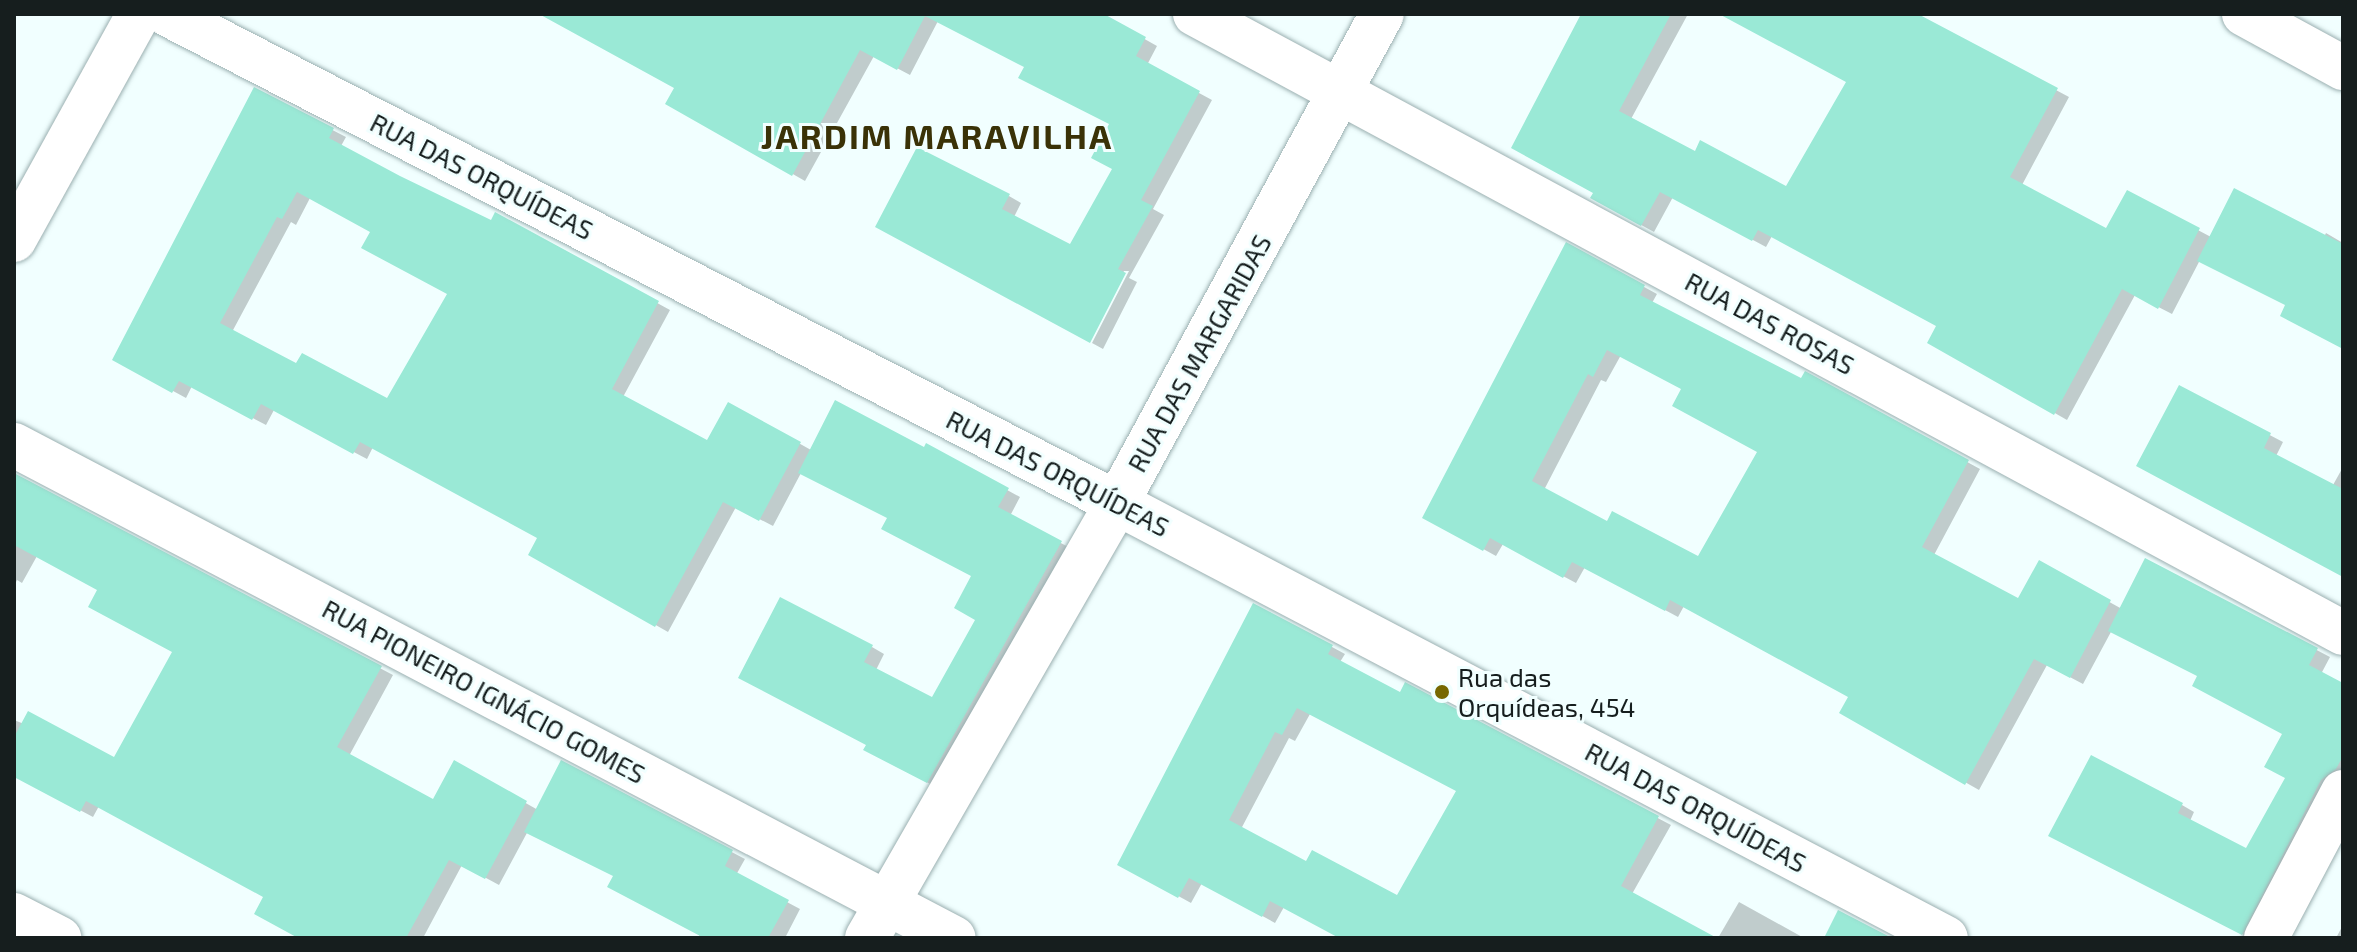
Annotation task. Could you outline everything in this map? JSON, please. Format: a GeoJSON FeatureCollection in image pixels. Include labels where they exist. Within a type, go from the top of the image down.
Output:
{"type":"FeatureCollection","features":[{"type":"Feature","properties":{"kind":"street"},"geometry":{"type":"LineString","coordinates":[[14,240],[139,14]]}},
{"type":"Feature","properties":{"kind":"street","name":"RUA DAS ORQUÍDEAS"},"geometry":{"type":"LineString","coordinates":[[167,14],[1117,503],[1946,938]]}},
{"type":"Feature","properties":{"kind":"street","name":"RUA DAS ROSAS"},"geometry":{"type":"LineString","coordinates":[[1195,14],[2343,633]]}},
{"type":"Feature","properties":{"kind":"street","name":"RUA DAS MARGARIDAS"},"geometry":{"type":"LineString","coordinates":[[878,921],[1117,503],[1382,14]]}},
{"type":"Feature","properties":{"kind":"street"},"geometry":{"type":"LineString","coordinates":[[2244,14],[2343,68]]}},
{"type":"Feature","properties":{"kind":"street","name":"RUA PIONEIRO IGNÁCIO GOMES"},"geometry":{"type":"LineString","coordinates":[[14,445],[878,921],[954,938]]}},
{"type":"Feature","properties":{"kind":"street"},"geometry":{"type":"LineString","coordinates":[[2266,938],[2343,792]]}},
{"type":"Feature","properties":{"kind":"street"},"geometry":{"type":"LineString","coordinates":[[14,915],[59,938]]}},
{"type":"Feature","properties":{"kind":"building"},"geometry":{"type":"Polygon","coordinates":[[[539,14],[1104,14],[1146,37],[1136,56],[1200,91],[1141,200],[1153,206],[1118,269],[1126,273],[1090,343],[875,227],[917,147],[1010,194],[1002,209],[1070,244],[1112,169],[1091,158],[1109,124],[1018,78],[1024,67],[925,16],[897,70],[860,50],[792,176],[665,104],[674,88],[539,14]]]}},
{"type":"Feature","properties":{"kind":"building"},"geometry":{"type":"Polygon","coordinates":[[[1581,14],[1671,14],[1619,111],[1695,151],[1700,140],[1786,186],[1846,82],[1719,14],[1918,14],[2058,88],[2010,177],[2106,228],[2127,190],[2200,228],[2158,309],[2122,289],[2054,415],[1927,343],[1936,326],[1758,230],[1752,241],[1660,192],[1641,226],[1590,198],[1593,193],[1511,148],[1581,14]]]}},
{"type":"Feature","properties":{"kind":"building"},"geometry":{"type":"Polygon","coordinates":[[[254,87],[334,128],[329,138],[400,176],[491,220],[495,212],[659,301],[612,389],[707,440],[728,402],[801,442],[759,521],[723,502],[655,627],[528,555],[537,538],[360,442],[353,454],[261,404],[252,420],[179,381],[172,393],[112,360],[254,87]],[[297,192],[282,219],[277,217],[220,323],[296,363],[302,353],[387,398],[447,294],[361,248],[370,232],[297,192]]]}},
{"type":"Feature","properties":{"kind":"building"},"geometry":{"type":"Polygon","coordinates":[[[2234,188],[2343,244],[2343,349],[2280,316],[2285,305],[2197,261],[2234,188]]]}},
{"type":"Feature","properties":{"kind":"building"},"geometry":{"type":"Polygon","coordinates":[[[1566,242],[1645,285],[1640,295],[1801,378],[1805,371],[1969,460],[1922,547],[2018,598],[2039,560],[2111,600],[2070,678],[2034,659],[1965,785],[1839,713],[1848,697],[1670,600],[1665,611],[1572,562],[1563,578],[1490,538],[1483,551],[1422,518],[1566,242]],[[1607,350],[1593,377],[1588,374],[1532,481],[1607,521],[1612,511],[1698,556],[1757,452],[1672,406],[1681,389],[1607,350]]]}},
{"type":"Feature","properties":{"kind":"building"},"geometry":{"type":"Polygon","coordinates":[[[2179,385],[2271,433],[2264,448],[2343,489],[2343,577],[2136,466],[2179,385]]]}},
{"type":"Feature","properties":{"kind":"building"},"geometry":{"type":"Polygon","coordinates":[[[835,400],[924,447],[926,443],[1009,488],[998,507],[1062,541],[927,783],[863,750],[866,745],[738,678],[780,597],[873,645],[864,662],[932,697],[975,620],[954,608],[971,576],[881,529],[887,518],[798,473],[835,400]]]}},
{"type":"Feature","properties":{"kind":"building"},"geometry":{"type":"Polygon","coordinates":[[[14,473],[382,666],[337,747],[433,799],[454,760],[527,801],[485,879],[449,860],[406,938],[298,938],[254,914],[263,897],[86,801],[80,812],[14,777],[14,737],[28,711],[114,757],[172,652],[88,607],[97,590],[14,545],[14,473]]]}},
{"type":"Feature","properties":{"kind":"building"},"geometry":{"type":"Polygon","coordinates":[[[2145,558],[2318,648],[2309,665],[2343,683],[2343,756],[2336,769],[2321,780],[2242,935],[2048,836],[2091,755],[2183,803],[2178,813],[2246,848],[2285,778],[2264,767],[2282,734],[2192,686],[2197,676],[2108,631],[2145,558]]]}},
{"type":"Feature","properties":{"kind":"building"},"geometry":{"type":"Polygon","coordinates":[[[1253,603],[1333,645],[1328,654],[1400,692],[1405,682],[1659,816],[1621,886],[1717,938],[1339,938],[1270,901],[1262,917],[1189,878],[1178,898],[1117,865],[1253,603]],[[1297,708],[1282,735],[1275,732],[1229,820],[1306,861],[1312,850],[1397,895],[1456,791],[1297,708]]]}},
{"type":"Feature","properties":{"kind":"building"},"geometry":{"type":"Polygon","coordinates":[[[561,760],[733,850],[725,866],[789,900],[768,938],[704,938],[607,887],[613,876],[524,832],[561,760]]]}},
{"type":"Feature","properties":{"kind":"building"},"geometry":{"type":"Polygon","coordinates":[[[1838,910],[1892,938],[1824,938],[1838,910]]]}},
{"type":"Feature","properties":{"kind":"place","name":"Rua das Orquídeas, 454"},"geometry":{"type":"Point","coordinates":[1442,692]}},
{"type":"Feature","properties":{"kind":"district","name":"JARDIM MARAVILHA"},"geometry":{"type":"Point","coordinates":[937,136]}}]}
